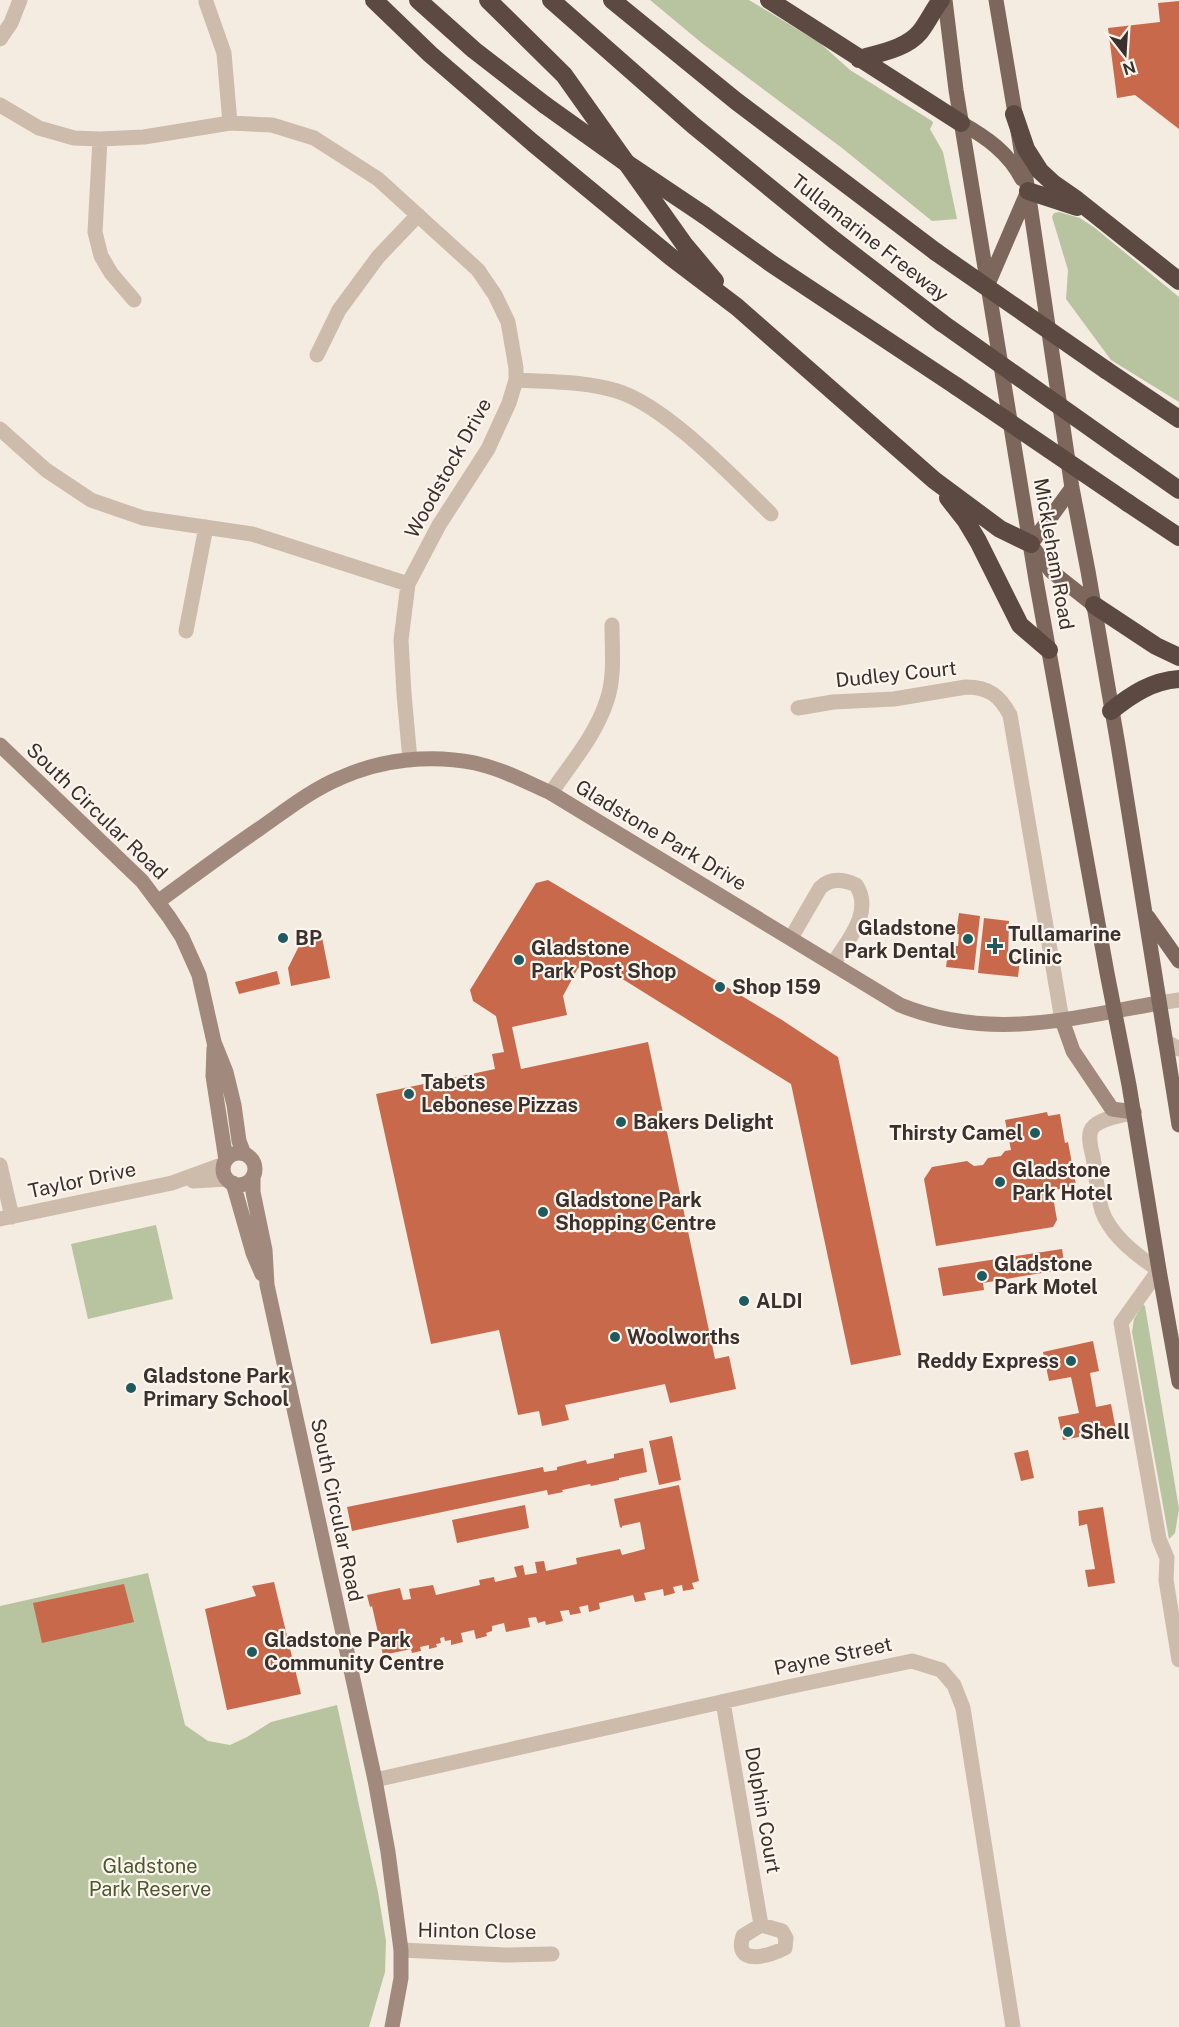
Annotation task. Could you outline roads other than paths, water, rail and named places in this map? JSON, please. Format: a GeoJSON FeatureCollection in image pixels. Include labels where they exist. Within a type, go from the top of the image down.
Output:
{"type":"FeatureCollection","features":[{"type":"Feature","properties":{"kind":"highway"},"geometry":{"type":"LineString","coordinates":[[374,0],[430,54],[533,143],[671,257],[737,308],[934,480],[1000,529],[1031,544]]}},
{"type":"Feature","properties":{"kind":"highway"},"geometry":{"type":"LineString","coordinates":[[418,0],[474,50],[622,160],[772,264],[1179,537]]}},
{"type":"Feature","properties":{"kind":"highway"},"geometry":{"type":"LineString","coordinates":[[488,0],[564,75],[684,244],[737,308]]}},
{"type":"Feature","properties":{"kind":"highway","name":"Tullamarine Freeway"},"geometry":{"type":"LineString","coordinates":[[551,0],[701,132],[834,240],[942,323],[1179,490]]}},
{"type":"Feature","properties":{"kind":"highway","name":"Tullamarine Freeway"},"geometry":{"type":"LineString","coordinates":[[612,0],[736,100],[936,252],[1179,419]]}},
{"type":"Feature","properties":{"kind":"highway"},"geometry":{"type":"LineString","coordinates":[[769,0],[962,123]]}},
{"type":"Feature","properties":{"kind":"highway"},"geometry":{"type":"LineString","coordinates":[[859,59],[910,40],[925,25],[943,0]]}},
{"type":"Feature","properties":{"kind":"highway"},"geometry":{"type":"LineString","coordinates":[[1014,114],[1026,149],[1040,171],[1179,281]]}},
{"type":"Feature","properties":{"kind":"highway"},"geometry":{"type":"LineString","coordinates":[[1028,191],[1073,205],[1096,216]]}},
{"type":"Feature","properties":{"kind":"highway"},"geometry":{"type":"LineString","coordinates":[[934,480],[966,521],[978,541],[1020,625],[1049,650]]}},
{"type":"Feature","properties":{"kind":"highway"},"geometry":{"type":"LineString","coordinates":[[1094,605],[1156,646],[1179,657]]}},
{"type":"Feature","properties":{"kind":"highway"},"geometry":{"type":"LineString","coordinates":[[1111,711],[1144,688],[1160,682],[1179,679]]}},
{"type":"Feature","properties":{"kind":"main road","name":"Mickleham Road"},"geometry":{"type":"LineString","coordinates":[[943,0],[1049,650],[1134,1113],[1179,1382]]}},
{"type":"Feature","properties":{"kind":"main road","name":"Mickleham Road"},"geometry":{"type":"LineString","coordinates":[[996,0],[1028,191],[1072,488],[1094,605],[1159,1003],[1172,1045],[1179,1125]]}},
{"type":"Feature","properties":{"kind":"main road"},"geometry":{"type":"LineString","coordinates":[[962,123],[1007,156],[1028,191],[988,284]]}},
{"type":"Feature","properties":{"kind":"main road"},"geometry":{"type":"LineString","coordinates":[[1072,488],[1031,544],[1051,571],[1094,605]]}},
{"type":"Feature","properties":{"kind":"main road"},"geometry":{"type":"LineString","coordinates":[[1145,912],[1179,962]]}},
{"type":"Feature","properties":{"kind":"street"},"geometry":{"type":"LineString","coordinates":[[0,39],[12,24],[20,0]]}},
{"type":"Feature","properties":{"kind":"street"},"geometry":{"type":"LineString","coordinates":[[206,2],[224,53],[230,123]]}},
{"type":"Feature","properties":{"kind":"street","name":"Woodstock Drive"},"geometry":{"type":"LineString","coordinates":[[0,105],[39,128],[74,138],[100,140],[144,137],[230,123],[273,125],[315,138],[378,179],[478,270],[495,295],[508,322],[516,380],[509,403],[488,449],[439,525],[408,584],[401,640],[410,760]]}},
{"type":"Feature","properties":{"kind":"street"},"geometry":{"type":"LineString","coordinates":[[100,140],[95,232],[101,256],[134,300]]}},
{"type":"Feature","properties":{"kind":"street"},"geometry":{"type":"LineString","coordinates":[[317,355],[339,310],[378,257],[418,215]]}},
{"type":"Feature","properties":{"kind":"street"},"geometry":{"type":"LineString","coordinates":[[516,380],[594,386],[617,391],[642,402],[677,428],[730,474],[771,514]]}},
{"type":"Feature","properties":{"kind":"street"},"geometry":{"type":"LineString","coordinates":[[0,429],[46,470],[91,500],[143,518],[252,534],[408,584]]}},
{"type":"Feature","properties":{"kind":"street"},"geometry":{"type":"LineString","coordinates":[[186,631],[206,527]]}},
{"type":"Feature","properties":{"kind":"street"},"geometry":{"type":"LineString","coordinates":[[551,793],[592,733],[607,700],[612,670],[612,625]]}},
{"type":"Feature","properties":{"kind":"street","name":"Dudley Court"},"geometry":{"type":"LineString","coordinates":[[798,708],[833,702],[894,699],[966,687],[977,687],[997,695],[1010,715],[1062,1020]]}},
{"type":"Feature","properties":{"kind":"street","name":"South Circular Road"},"geometry":{"type":"LineString","coordinates":[[0,745],[113,853],[159,901],[182,937],[199,975],[214,1042],[226,1072],[239,1142],[244,1154],[253,1161],[255,1166],[253,1191],[265,1250],[267,1285],[375,1780],[390,1864],[401,1950],[401,1978],[392,2027]]}},
{"type":"Feature","properties":{"kind":"street","name":"Gladstone Park Drive"},"geometry":{"type":"LineString","coordinates":[[159,901],[314,792],[340,778],[365,768],[410,760],[449,760],[496,769],[551,793],[900,1005],[931,1016],[988,1025],[1028,1025],[1159,1003]]}},
{"type":"Feature","properties":{"kind":"street"},"geometry":{"type":"LineString","coordinates":[[791,938],[824,884],[840,880],[855,885],[863,899],[861,915],[833,964]]}},
{"type":"Feature","properties":{"kind":"street"},"geometry":{"type":"LineString","coordinates":[[1159,1003],[1179,1000]]}},
{"type":"Feature","properties":{"kind":"street"},"geometry":{"type":"LineString","coordinates":[[1062,1020],[1073,1051],[1112,1109],[1134,1113]]}},
{"type":"Feature","properties":{"kind":"street","name":"South Circular Road"},"geometry":{"type":"LineString","coordinates":[[214,1042],[213,1076],[228,1171],[242,1208],[253,1253],[267,1285]]}},
{"type":"Feature","properties":{"kind":"street"},"geometry":{"type":"LineString","coordinates":[[1134,1113],[1095,1125],[1091,1130],[1090,1142],[1105,1218],[1131,1250],[1159,1270],[1120,1323],[1159,1539],[1167,1558],[1167,1588],[1179,1660]]}},
{"type":"Feature","properties":{"kind":"street"},"geometry":{"type":"LineString","coordinates":[[244,1154],[234,1154],[228,1171],[242,1184],[254,1176]]}},
{"type":"Feature","properties":{"kind":"street"},"geometry":{"type":"LineString","coordinates":[[0,1165],[6,1218]]}},
{"type":"Feature","properties":{"kind":"street","name":"Taylor Drive"},"geometry":{"type":"LineString","coordinates":[[6,1218],[228,1171]]}},
{"type":"Feature","properties":{"kind":"street"},"geometry":{"type":"LineString","coordinates":[[1167,1588],[1179,1601]]}},
{"type":"Feature","properties":{"kind":"street","name":"Payne Street"},"geometry":{"type":"LineString","coordinates":[[375,1780],[912,1661],[941,1670],[954,1685],[963,1708],[1013,2027]]}},
{"type":"Feature","properties":{"kind":"street","name":"Dolphin Court"},"geometry":{"type":"LineString","coordinates":[[723,1702],[761,1925]]}},
{"type":"Feature","properties":{"kind":"street","name":"Hinton Close"},"geometry":{"type":"LineString","coordinates":[[401,1950],[505,1955],[552,1954]]}},
{"type":"Feature","properties":{"kind":"place","name":"BP"},"geometry":{"type":"Point","coordinates":[283,938]}},
{"type":"Feature","properties":{"kind":"place","name":"Gladstone Park Dental"},"geometry":{"type":"Point","coordinates":[968,939]}},
{"type":"Feature","properties":{"kind":"place","name":"Tullamarine Clinic"},"geometry":{"type":"Point","coordinates":[995,946]}},
{"type":"Feature","properties":{"kind":"place","name":"Gladstone Park Post Shop"},"geometry":{"type":"Point","coordinates":[519,960]}},
{"type":"Feature","properties":{"kind":"place","name":"Shop 159"},"geometry":{"type":"Point","coordinates":[720,987]}},
{"type":"Feature","properties":{"kind":"place","name":"Tabets Lebonese Pizzas"},"geometry":{"type":"Point","coordinates":[409,1094]}},
{"type":"Feature","properties":{"kind":"place","name":"Bakers Delight"},"geometry":{"type":"Point","coordinates":[621,1122]}},
{"type":"Feature","properties":{"kind":"place","name":"Thirsty Camel"},"geometry":{"type":"Point","coordinates":[1035,1133]}},
{"type":"Feature","properties":{"kind":"place","name":"Gladstone Park Hotel"},"geometry":{"type":"Point","coordinates":[1000,1182]}},
{"type":"Feature","properties":{"kind":"place","name":"Gladstone Park Shopping Centre"},"geometry":{"type":"Point","coordinates":[543,1212]}},
{"type":"Feature","properties":{"kind":"place","name":"Gladstone Park Motel"},"geometry":{"type":"Point","coordinates":[982,1276]}},
{"type":"Feature","properties":{"kind":"place","name":"ALDI"},"geometry":{"type":"Point","coordinates":[744,1301]}},
{"type":"Feature","properties":{"kind":"place","name":"Woolworths"},"geometry":{"type":"Point","coordinates":[615,1337]}},
{"type":"Feature","properties":{"kind":"place","name":"Reddy Express"},"geometry":{"type":"Point","coordinates":[1071,1361]}},
{"type":"Feature","properties":{"kind":"place","name":"Gladstone Park Primary School"},"geometry":{"type":"Point","coordinates":[131,1388]}},
{"type":"Feature","properties":{"kind":"place","name":"Shell"},"geometry":{"type":"Point","coordinates":[1068,1432]}},
{"type":"Feature","properties":{"kind":"place","name":"Gladstone Park Community Centre"},"geometry":{"type":"Point","coordinates":[252,1652]}},
{"type":"Feature","properties":{"kind":"park label","name":"Gladstone Park Reserve"},"geometry":{"type":"Point","coordinates":[150,1878]}}]}
